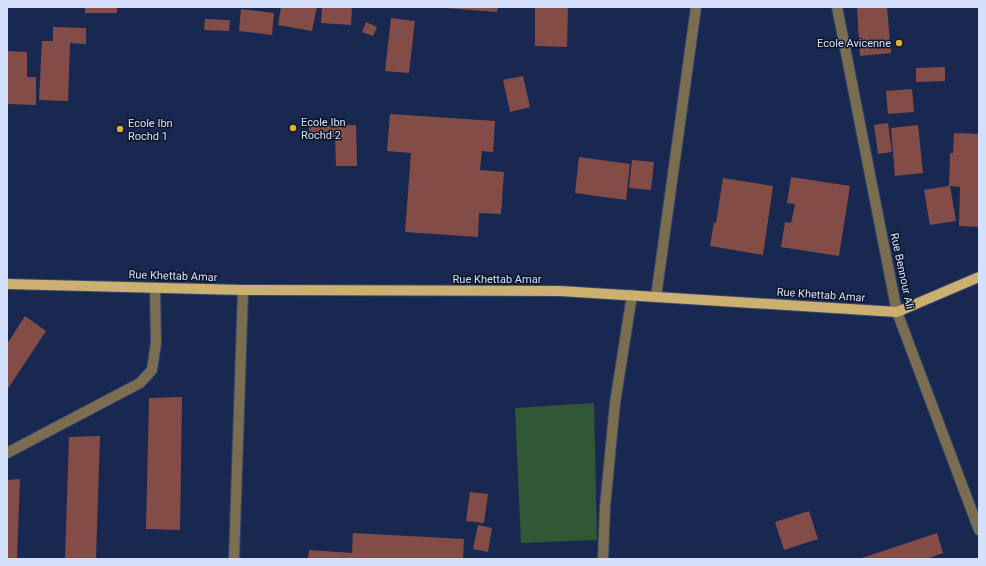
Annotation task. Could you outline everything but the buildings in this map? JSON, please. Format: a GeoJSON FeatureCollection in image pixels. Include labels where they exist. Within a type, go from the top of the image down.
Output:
{"type":"FeatureCollection","features":[{"type":"Feature","properties":{"kind":"main road","name":"Rue Khettab Amar"},"geometry":{"type":"LineString","coordinates":[[7,284],[243,290],[560,291],[897,312],[979,277]]}},
{"type":"Feature","properties":{"kind":"street"},"geometry":{"type":"LineString","coordinates":[[656,297],[696,7]]}},
{"type":"Feature","properties":{"kind":"street","name":"Rue Bennour Ali"},"geometry":{"type":"LineString","coordinates":[[837,7],[897,312],[979,530]]}},
{"type":"Feature","properties":{"kind":"street"},"geometry":{"type":"LineString","coordinates":[[7,453],[140,383],[152,370],[156,343],[155,288]]}},
{"type":"Feature","properties":{"kind":"street"},"geometry":{"type":"LineString","coordinates":[[234,559],[243,290]]}},
{"type":"Feature","properties":{"kind":"street"},"geometry":{"type":"LineString","coordinates":[[603,559],[604,507],[614,403],[632,295]]}},
{"type":"Feature","properties":{"kind":"green space"},"geometry":{"type":"Polygon","coordinates":[[[594,403],[597,540],[521,543],[515,408],[594,403]]]}},
{"type":"Feature","properties":{"kind":"place","name":"Ecole Avicenne"},"geometry":{"type":"Point","coordinates":[899,43]}},
{"type":"Feature","properties":{"kind":"place","name":"Ecole Ibn Rochd 2"},"geometry":{"type":"Point","coordinates":[293,128]}},
{"type":"Feature","properties":{"kind":"place","name":"Ecole Ibn Rochd 1"},"geometry":{"type":"Point","coordinates":[120,129]}}]}
